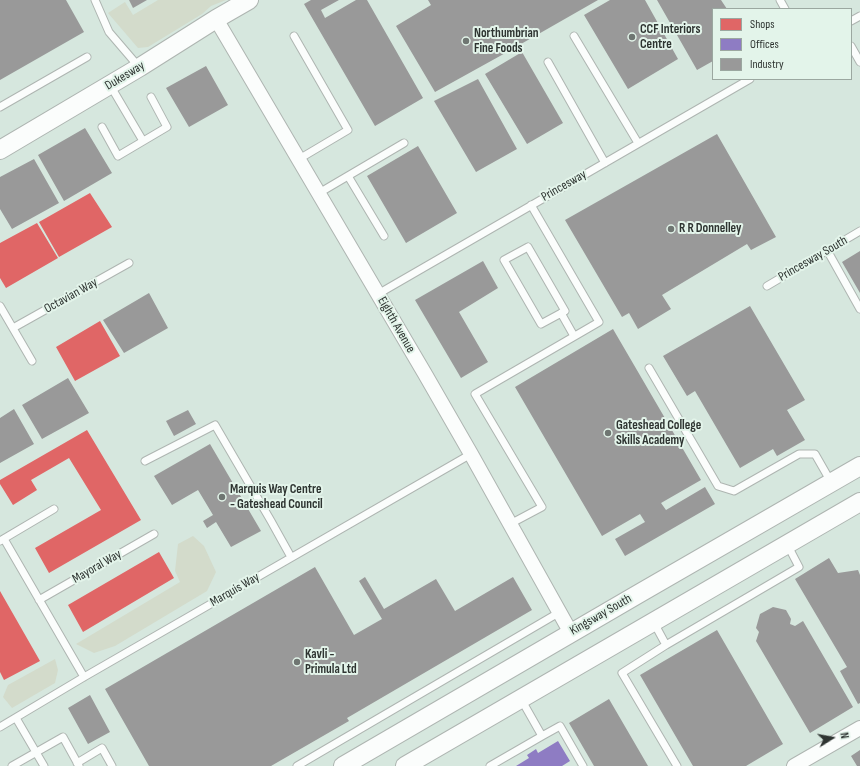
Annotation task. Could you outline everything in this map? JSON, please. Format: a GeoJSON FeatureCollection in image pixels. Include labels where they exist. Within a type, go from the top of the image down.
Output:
{"type":"FeatureCollection","features":[{"type":"Feature","properties":{"kind":"street","name":"Dukesway"},"geometry":{"type":"LineString","coordinates":[[0,150],[249,0]]}},
{"type":"Feature","properties":{"kind":"street","name":"Eighth Avenue"},"geometry":{"type":"LineString","coordinates":[[216,19],[471,454],[571,633]]}},
{"type":"Feature","properties":{"kind":"street","name":"Kingsway South"},"geometry":{"type":"LineString","coordinates":[[343,766],[860,466]]}},
{"type":"Feature","properties":{"kind":"street"},"geometry":{"type":"LineString","coordinates":[[405,766],[860,502]]}},
{"type":"Feature","properties":{"kind":"street"},"geometry":{"type":"LineString","coordinates":[[796,765],[860,728]]}},
{"type":"Feature","properties":{"kind":"lane"},"geometry":{"type":"LineString","coordinates":[[95,0],[109,32],[140,67]]}},
{"type":"Feature","properties":{"kind":"lane"},"geometry":{"type":"LineString","coordinates":[[294,36],[348,130],[299,160]]}},
{"type":"Feature","properties":{"kind":"lane"},"geometry":{"type":"LineString","coordinates":[[574,36],[638,143]]}},
{"type":"Feature","properties":{"kind":"lane"},"geometry":{"type":"LineString","coordinates":[[852,48],[860,62]]}},
{"type":"Feature","properties":{"kind":"lane"},"geometry":{"type":"LineString","coordinates":[[0,107],[87,57]]}},
{"type":"Feature","properties":{"kind":"lane"},"geometry":{"type":"LineString","coordinates":[[548,62],[605,163]]}},
{"type":"Feature","properties":{"kind":"lane","name":"Princesway"},"geometry":{"type":"LineString","coordinates":[[378,294],[748,80]]}},
{"type":"Feature","properties":{"kind":"lane"},"geometry":{"type":"LineString","coordinates":[[110,85],[143,141]]}},
{"type":"Feature","properties":{"kind":"lane"},"geometry":{"type":"LineString","coordinates":[[102,127],[118,156],[167,127],[151,97]]}},
{"type":"Feature","properties":{"kind":"lane"},"geometry":{"type":"LineString","coordinates":[[319,193],[404,143]]}},
{"type":"Feature","properties":{"kind":"lane"},"geometry":{"type":"LineString","coordinates":[[348,176],[384,236]]}},
{"type":"Feature","properties":{"kind":"lane"},"geometry":{"type":"LineString","coordinates":[[510,524],[542,507],[475,394],[599,322],[531,205]]}},
{"type":"Feature","properties":{"kind":"lane","name":"Princesway South"},"geometry":{"type":"LineString","coordinates":[[767,286],[860,231]]}},
{"type":"Feature","properties":{"kind":"lane"},"geometry":{"type":"LineString","coordinates":[[528,247],[565,311],[561,313],[541,324],[504,260],[528,247]]}},
{"type":"Feature","properties":{"kind":"lane"},"geometry":{"type":"LineString","coordinates":[[827,250],[860,309]]}},
{"type":"Feature","properties":{"kind":"lane","name":"Octavian Way"},"geometry":{"type":"LineString","coordinates":[[13,328],[129,263]]}},
{"type":"Feature","properties":{"kind":"lane"},"geometry":{"type":"LineString","coordinates":[[0,306],[32,361]]}},
{"type":"Feature","properties":{"kind":"lane"},"geometry":{"type":"LineString","coordinates":[[561,313],[574,336]]}},
{"type":"Feature","properties":{"kind":"lane"},"geometry":{"type":"LineString","coordinates":[[649,368],[718,486],[734,491],[799,454],[815,454],[831,482]]}},
{"type":"Feature","properties":{"kind":"lane"},"geometry":{"type":"LineString","coordinates":[[144,461],[215,425],[272,521],[291,557]]}},
{"type":"Feature","properties":{"kind":"lane","name":"Marquis Way"},"geometry":{"type":"LineString","coordinates":[[0,727],[471,454]]}},
{"type":"Feature","properties":{"kind":"lane"},"geometry":{"type":"LineString","coordinates":[[54,509],[2,540],[84,677]]}},
{"type":"Feature","properties":{"kind":"lane","name":"Mayoral Way"},"geometry":{"type":"LineString","coordinates":[[39,600],[154,534]]}},
{"type":"Feature","properties":{"kind":"lane"},"geometry":{"type":"LineString","coordinates":[[677,766],[622,673],[666,645],[799,567],[787,544]]}},
{"type":"Feature","properties":{"kind":"lane"},"geometry":{"type":"LineString","coordinates":[[296,766],[560,612]]}},
{"type":"Feature","properties":{"kind":"lane"},"geometry":{"type":"LineString","coordinates":[[653,621],[666,645]]}},
{"type":"Feature","properties":{"kind":"lane"},"geometry":{"type":"LineString","coordinates":[[521,699],[542,736]]}},
{"type":"Feature","properties":{"kind":"lane"},"geometry":{"type":"LineString","coordinates":[[16,718],[44,766]]}},
{"type":"Feature","properties":{"kind":"lane"},"geometry":{"type":"LineString","coordinates":[[495,765],[560,726],[583,766]]}},
{"type":"Feature","properties":{"kind":"lane"},"geometry":{"type":"LineString","coordinates":[[12,766],[63,737],[78,764],[102,748],[112,766]]}},
{"type":"Feature","properties":{"kind":"shaded area"},"geometry":{"type":"Polygon","coordinates":[[[0,0],[860,0],[860,766],[0,766],[0,0]]]}},
{"type":"Feature","properties":{"kind":"green space"},"geometry":{"type":"Polygon","coordinates":[[[158,0],[226,0],[211,6],[202,14],[148,47],[138,48],[108,13],[125,2],[133,15],[158,0]]]}},
{"type":"Feature","properties":{"kind":"green space"},"geometry":{"type":"Polygon","coordinates":[[[193,536],[204,546],[216,572],[207,591],[115,646],[94,653],[76,644],[180,582],[175,571],[178,544],[193,536]]]}},
{"type":"Feature","properties":{"kind":"green space"},"geometry":{"type":"Polygon","coordinates":[[[55,659],[58,670],[55,683],[12,708],[3,697],[8,685],[55,659]]]}},
{"type":"Feature","properties":{"kind":"building: Shops"},"geometry":{"type":"Polygon","coordinates":[[[90,193],[112,227],[59,257],[39,222],[90,193]]]}},
{"type":"Feature","properties":{"kind":"building: Shops"},"geometry":{"type":"Polygon","coordinates":[[[37,223],[58,258],[6,288],[0,278],[0,243],[37,223]]]}},
{"type":"Feature","properties":{"kind":"building: Shops"},"geometry":{"type":"Polygon","coordinates":[[[100,321],[120,356],[75,381],[56,347],[100,321]]]}},
{"type":"Feature","properties":{"kind":"building: Shops"},"geometry":{"type":"Polygon","coordinates":[[[87,430],[141,520],[49,573],[35,548],[101,510],[69,458],[31,480],[37,490],[13,505],[0,484],[0,480],[87,430]]]}},
{"type":"Feature","properties":{"kind":"building: Shops"},"geometry":{"type":"Polygon","coordinates":[[[159,552],[174,578],[83,632],[68,605],[159,552]]]}},
{"type":"Feature","properties":{"kind":"building: Shops"},"geometry":{"type":"Polygon","coordinates":[[[0,591],[40,661],[4,680],[0,672],[0,591]]]}},
{"type":"Feature","properties":{"kind":"building: Offices"},"geometry":{"type":"Polygon","coordinates":[[[558,741],[570,761],[562,766],[516,766],[529,758],[527,755],[536,749],[538,753],[558,741]]]}},
{"type":"Feature","properties":{"kind":"building: Industry"},"geometry":{"type":"Polygon","coordinates":[[[0,0],[66,0],[84,32],[0,80],[0,0]]]}},
{"type":"Feature","properties":{"kind":"building: Industry"},"geometry":{"type":"Polygon","coordinates":[[[129,0],[147,0],[133,8],[129,0]]]}},
{"type":"Feature","properties":{"kind":"building: Industry"},"geometry":{"type":"Polygon","coordinates":[[[311,0],[339,0],[321,10],[325,18],[356,0],[367,0],[423,98],[375,126],[304,4],[311,0]]]}},
{"type":"Feature","properties":{"kind":"building: Industry","name":"Northumbrian Fine Foods"},"geometry":{"type":"Polygon","coordinates":[[[428,0],[598,0],[435,92],[396,26],[431,5],[428,0]]]}},
{"type":"Feature","properties":{"kind":"building: Industry","name":"CCF Interiors Centre"},"geometry":{"type":"Polygon","coordinates":[[[610,0],[645,0],[678,59],[628,89],[584,15],[610,0]]]}},
{"type":"Feature","properties":{"kind":"building: Industry"},"geometry":{"type":"Polygon","coordinates":[[[657,0],[721,0],[726,8],[712,8],[712,62],[697,70],[657,0]]]}},
{"type":"Feature","properties":{"kind":"building: Industry"},"geometry":{"type":"Polygon","coordinates":[[[522,52],[563,123],[527,144],[485,74],[522,52]]]}},
{"type":"Feature","properties":{"kind":"building: Industry"},"geometry":{"type":"Polygon","coordinates":[[[206,66],[228,105],[189,127],[166,88],[206,66]]]}},
{"type":"Feature","properties":{"kind":"building: Industry"},"geometry":{"type":"Polygon","coordinates":[[[478,79],[517,149],[476,172],[434,101],[478,79]]]}},
{"type":"Feature","properties":{"kind":"building: Industry"},"geometry":{"type":"Polygon","coordinates":[[[85,128],[112,173],[64,201],[38,155],[85,128]]]}},
{"type":"Feature","properties":{"kind":"building: Industry","name":"R R Donnelley"},"geometry":{"type":"Polygon","coordinates":[[[717,134],[776,237],[751,250],[747,244],[662,295],[671,309],[638,329],[629,313],[622,317],[565,220],[717,134]]]}},
{"type":"Feature","properties":{"kind":"building: Industry"},"geometry":{"type":"Polygon","coordinates":[[[418,146],[457,213],[406,243],[367,176],[418,146]]]}},
{"type":"Feature","properties":{"kind":"building: Industry"},"geometry":{"type":"Polygon","coordinates":[[[34,159],[59,203],[12,229],[0,209],[0,177],[34,159]]]}},
{"type":"Feature","properties":{"kind":"building: Industry"},"geometry":{"type":"Polygon","coordinates":[[[860,251],[860,293],[842,262],[860,251]]]}},
{"type":"Feature","properties":{"kind":"building: Industry"},"geometry":{"type":"Polygon","coordinates":[[[483,261],[498,288],[459,312],[488,362],[461,378],[415,300],[483,261]]]}},
{"type":"Feature","properties":{"kind":"building: Industry"},"geometry":{"type":"Polygon","coordinates":[[[149,293],[168,328],[124,353],[103,320],[149,293]]]}},
{"type":"Feature","properties":{"kind":"building: Industry"},"geometry":{"type":"Polygon","coordinates":[[[750,306],[805,400],[787,410],[805,440],[777,456],[773,449],[740,468],[695,391],[687,396],[663,356],[750,306]]]}},
{"type":"Feature","properties":{"kind":"building: Industry","name":"Gateshead College Skills Academy"},"geometry":{"type":"Polygon","coordinates":[[[613,329],[701,480],[661,503],[666,510],[705,487],[715,504],[625,556],[615,539],[645,522],[640,514],[602,536],[515,387],[613,329]]]}},
{"type":"Feature","properties":{"kind":"building: Industry"},"geometry":{"type":"Polygon","coordinates":[[[68,378],[89,413],[42,439],[22,405],[68,378]]]}},
{"type":"Feature","properties":{"kind":"building: Industry"},"geometry":{"type":"Polygon","coordinates":[[[14,409],[34,444],[0,463],[0,418],[14,409]]]}},
{"type":"Feature","properties":{"kind":"building: Industry"},"geometry":{"type":"Polygon","coordinates":[[[188,410],[196,424],[174,436],[166,421],[188,410]]]}},
{"type":"Feature","properties":{"kind":"building: Industry","name":"Marquis Way Centre - Gateshead Council"},"geometry":{"type":"Polygon","coordinates":[[[210,444],[261,531],[231,547],[216,522],[207,528],[203,521],[213,515],[198,490],[172,505],[154,476],[210,444]]]}},
{"type":"Feature","properties":{"kind":"building: Industry"},"geometry":{"type":"Polygon","coordinates":[[[829,558],[838,573],[858,570],[860,575],[860,703],[858,704],[840,671],[847,667],[795,579],[829,558]]]}},
{"type":"Feature","properties":{"kind":"building: Industry","name":"Kavli - Primula Ltd"},"geometry":{"type":"Polygon","coordinates":[[[315,567],[354,635],[382,619],[359,581],[365,577],[384,609],[436,579],[455,611],[513,577],[532,610],[347,718],[349,721],[271,766],[149,766],[105,689],[315,567]]]}},
{"type":"Feature","properties":{"kind":"building: Industry"},"geometry":{"type":"Polygon","coordinates":[[[773,607],[786,610],[791,619],[790,624],[795,626],[803,621],[853,707],[810,733],[756,641],[759,632],[756,628],[760,614],[773,607]]]}},
{"type":"Feature","properties":{"kind":"building: Industry"},"geometry":{"type":"Polygon","coordinates":[[[717,630],[783,744],[746,766],[693,766],[640,675],[717,630]]]}},
{"type":"Feature","properties":{"kind":"building: Industry"},"geometry":{"type":"Polygon","coordinates":[[[90,695],[110,732],[88,744],[68,708],[90,695]]]}},
{"type":"Feature","properties":{"kind":"building: Industry"},"geometry":{"type":"Polygon","coordinates":[[[609,699],[648,766],[594,766],[569,723],[609,699]]]}},
{"type":"Feature","properties":{"kind":"building: Industry"},"geometry":{"type":"Polygon","coordinates":[[[860,750],[860,766],[857,766],[851,756],[860,750]]]}},
{"type":"Feature","properties":{"kind":"place","name":"CCF Interiors Centre"},"geometry":{"type":"Point","coordinates":[632,37]}},
{"type":"Feature","properties":{"kind":"place","name":"Northumbrian Fine Foods"},"geometry":{"type":"Point","coordinates":[466,41]}},
{"type":"Feature","properties":{"kind":"place","name":"R R Donnelley"},"geometry":{"type":"Point","coordinates":[671,229]}},
{"type":"Feature","properties":{"kind":"place","name":"Gateshead College Skills Academy"},"geometry":{"type":"Point","coordinates":[608,433]}},
{"type":"Feature","properties":{"kind":"place","name":"Marquis Way Centre - Gateshead Council"},"geometry":{"type":"Point","coordinates":[222,497]}},
{"type":"Feature","properties":{"kind":"place","name":"Kavli - Primula Ltd"},"geometry":{"type":"Point","coordinates":[297,662]}}]}
